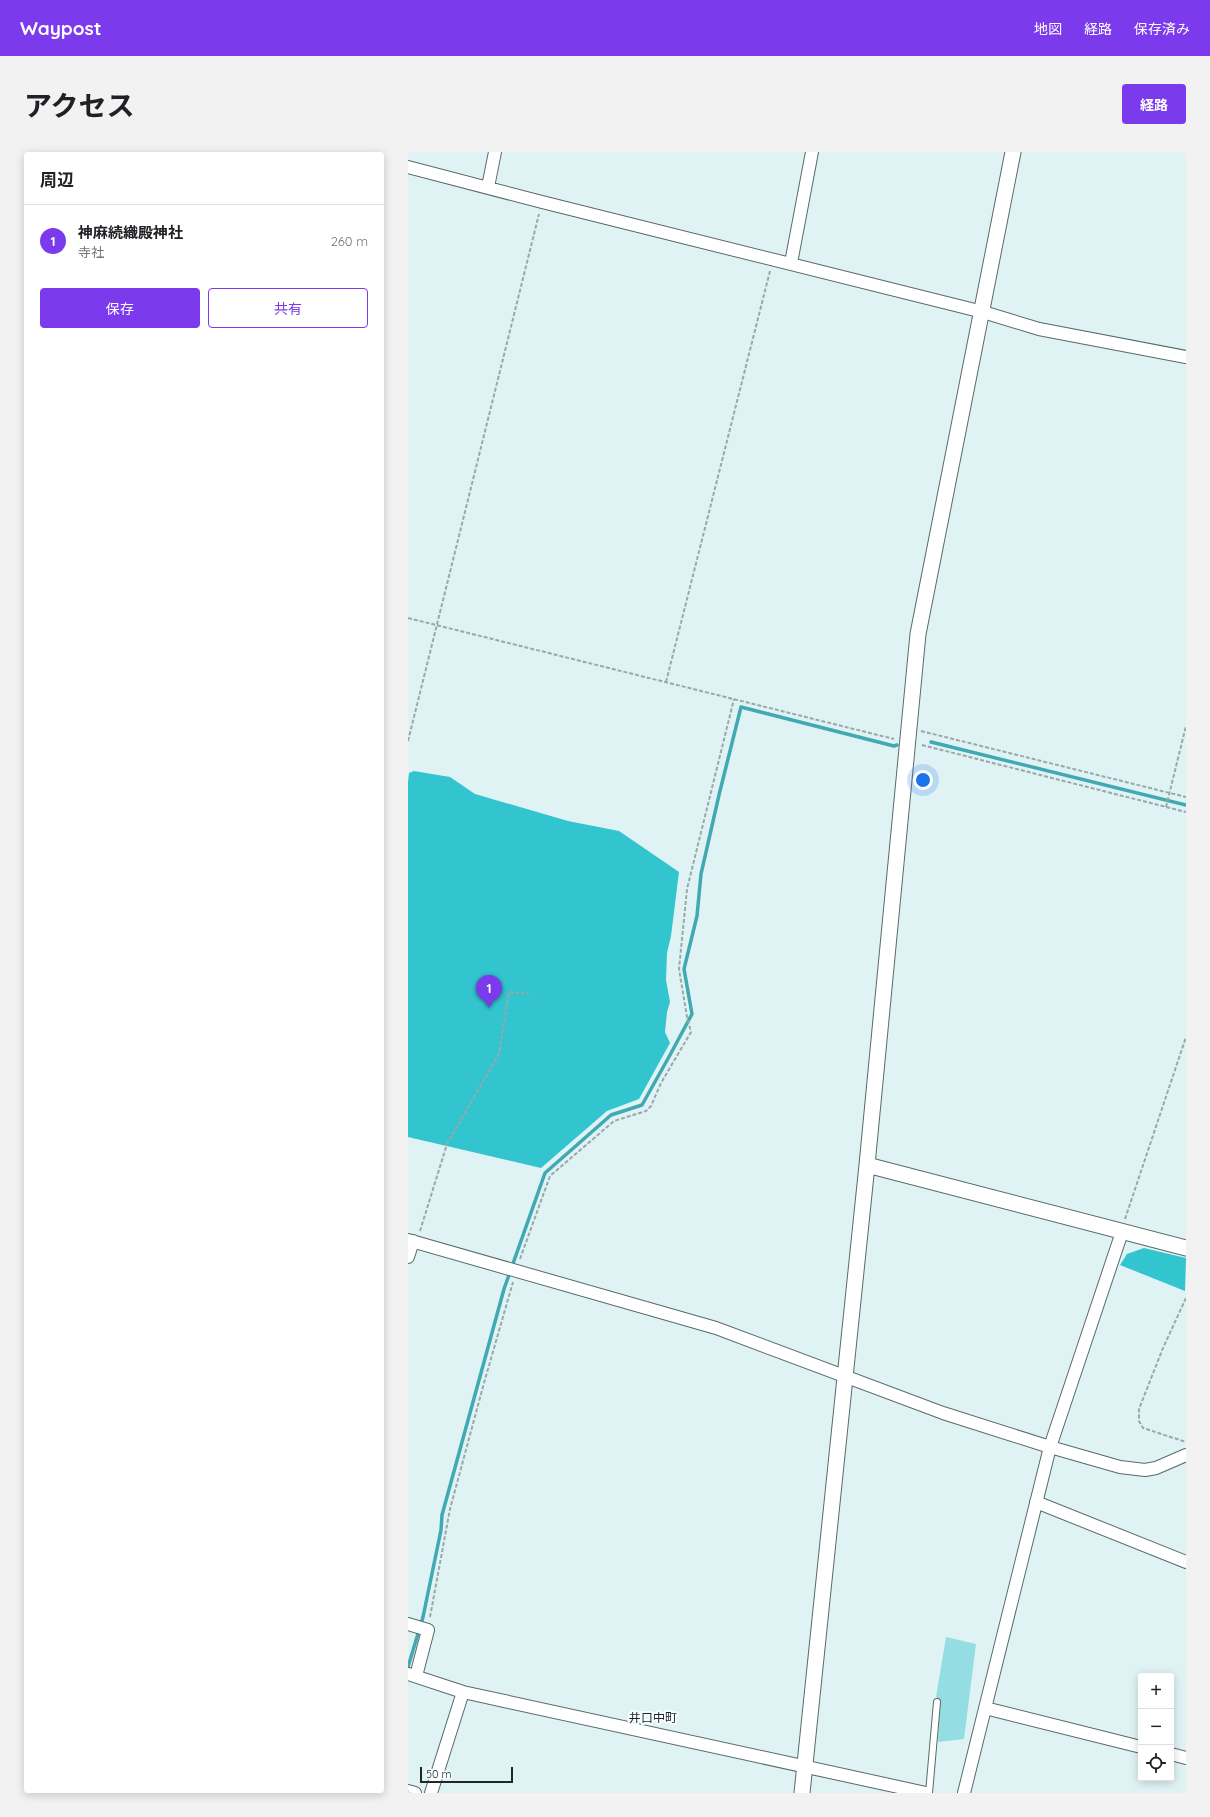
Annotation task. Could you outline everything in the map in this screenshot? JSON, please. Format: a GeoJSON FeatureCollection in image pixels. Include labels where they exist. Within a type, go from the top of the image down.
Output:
{"type":"FeatureCollection","features":[{"type":"Feature","properties":{"kind":"street"},"geometry":{"type":"LineString","coordinates":[[488,187],[495,152]]}},
{"type":"Feature","properties":{"kind":"street"},"geometry":{"type":"LineString","coordinates":[[790,263],[812,152]]}},
{"type":"Feature","properties":{"kind":"street"},"geometry":{"type":"LineString","coordinates":[[802,1793],[867,1165],[918,634],[1014,152]]}},
{"type":"Feature","properties":{"kind":"street"},"geometry":{"type":"LineString","coordinates":[[408,167],[983,312],[1039,328],[1186,357]]}},
{"type":"Feature","properties":{"kind":"street"},"geometry":{"type":"LineString","coordinates":[[867,1165],[1186,1248]]}},
{"type":"Feature","properties":{"kind":"street"},"geometry":{"type":"LineString","coordinates":[[964,1793],[1050,1447],[1122,1232]]}},
{"type":"Feature","properties":{"kind":"street"},"geometry":{"type":"LineString","coordinates":[[408,1257],[413,1241],[716,1328],[943,1413],[1050,1447],[1120,1467],[1145,1470],[1156,1468],[1186,1455]]}},
{"type":"Feature","properties":{"kind":"street"},"geometry":{"type":"LineString","coordinates":[[1036,1502],[1186,1562]]}},
{"type":"Feature","properties":{"kind":"street"},"geometry":{"type":"LineString","coordinates":[[410,1624],[426,1630],[411,1675],[463,1692],[926,1793]]}},
{"type":"Feature","properties":{"kind":"street"},"geometry":{"type":"LineString","coordinates":[[431,1793],[463,1692]]}},
{"type":"Feature","properties":{"kind":"street"},"geometry":{"type":"LineString","coordinates":[[985,1708],[1138,1746]]}},
{"type":"Feature","properties":{"kind":"street"},"geometry":{"type":"LineString","coordinates":[[1174,1755],[1186,1758]]}},
{"type":"Feature","properties":{"kind":"street"},"geometry":{"type":"LineString","coordinates":[[408,1791],[415,1793]]}},
{"type":"Feature","properties":{"kind":"lane"},"geometry":{"type":"LineString","coordinates":[[929,1793],[937,1702]]}},
{"type":"Feature","properties":{"kind":"path"},"geometry":{"type":"LineString","coordinates":[[408,741],[542,202]]}},
{"type":"Feature","properties":{"kind":"path"},"geometry":{"type":"LineString","coordinates":[[666,682],[773,259]]}},
{"type":"Feature","properties":{"kind":"path"},"geometry":{"type":"LineString","coordinates":[[408,618],[734,699],[908,735],[1170,792],[1186,797]]}},
{"type":"Feature","properties":{"kind":"path"},"geometry":{"type":"LineString","coordinates":[[426,1630],[450,1508],[513,1282],[512,1269],[520,1258],[550,1176],[614,1121],[646,1111],[651,1106],[662,1083],[691,1032],[679,969],[688,889],[734,699]]}},
{"type":"Feature","properties":{"kind":"path"},"geometry":{"type":"LineString","coordinates":[[1167,806],[1186,726]]}},
{"type":"Feature","properties":{"kind":"path"},"geometry":{"type":"LineString","coordinates":[[908,735],[1186,812]]}},
{"type":"Feature","properties":{"kind":"path"},"geometry":{"type":"LineString","coordinates":[[413,1241],[446,1144],[499,1054],[509,992],[530,994]]}},
{"type":"Feature","properties":{"kind":"path"},"geometry":{"type":"LineString","coordinates":[[1122,1232],[1186,1037]]}},
{"type":"Feature","properties":{"kind":"path"},"geometry":{"type":"LineString","coordinates":[[1186,1298],[1163,1348],[1139,1409],[1139,1421],[1143,1428],[1186,1442]]}},
{"type":"Feature","properties":{"kind":"shaded area"},"geometry":{"type":"Polygon","coordinates":[[[414,771],[450,777],[475,794],[568,821],[619,831],[679,872],[671,936],[667,953],[666,980],[670,1002],[667,1012],[665,1032],[670,1043],[639,1099],[607,1111],[541,1168],[408,1137],[408,782],[409,773],[414,771]]]}},
{"type":"Feature","properties":{"kind":"shaded area"},"geometry":{"type":"Polygon","coordinates":[[[1144,1248],[1186,1258],[1185,1291],[1120,1265],[1127,1254],[1144,1248]]]}},
{"type":"Feature","properties":{"kind":"shaded area"},"geometry":{"type":"Polygon","coordinates":[[[946,1637],[976,1644],[964,1739],[938,1742],[940,1700],[936,1697],[946,1637]]]}},
{"type":"Feature","properties":{"kind":"waterway"},"geometry":{"type":"LineString","coordinates":[[408,1667],[423,1617],[441,1530],[442,1515],[504,1289],[545,1173],[611,1115],[642,1105],[692,1014],[684,969],[697,916],[701,874],[741,707],[894,746],[897,745]]}},
{"type":"Feature","properties":{"kind":"waterway"},"geometry":{"type":"LineString","coordinates":[[931,742],[1186,805]]}},
{"type":"Feature","properties":{"kind":"place","name":"神麻続織殿神社"},"geometry":{"type":"Point","coordinates":[489,1008]}},
{"type":"Feature","properties":{"kind":"district","name":"井口中町"},"geometry":{"type":"Point","coordinates":[653,1718]}}]}
